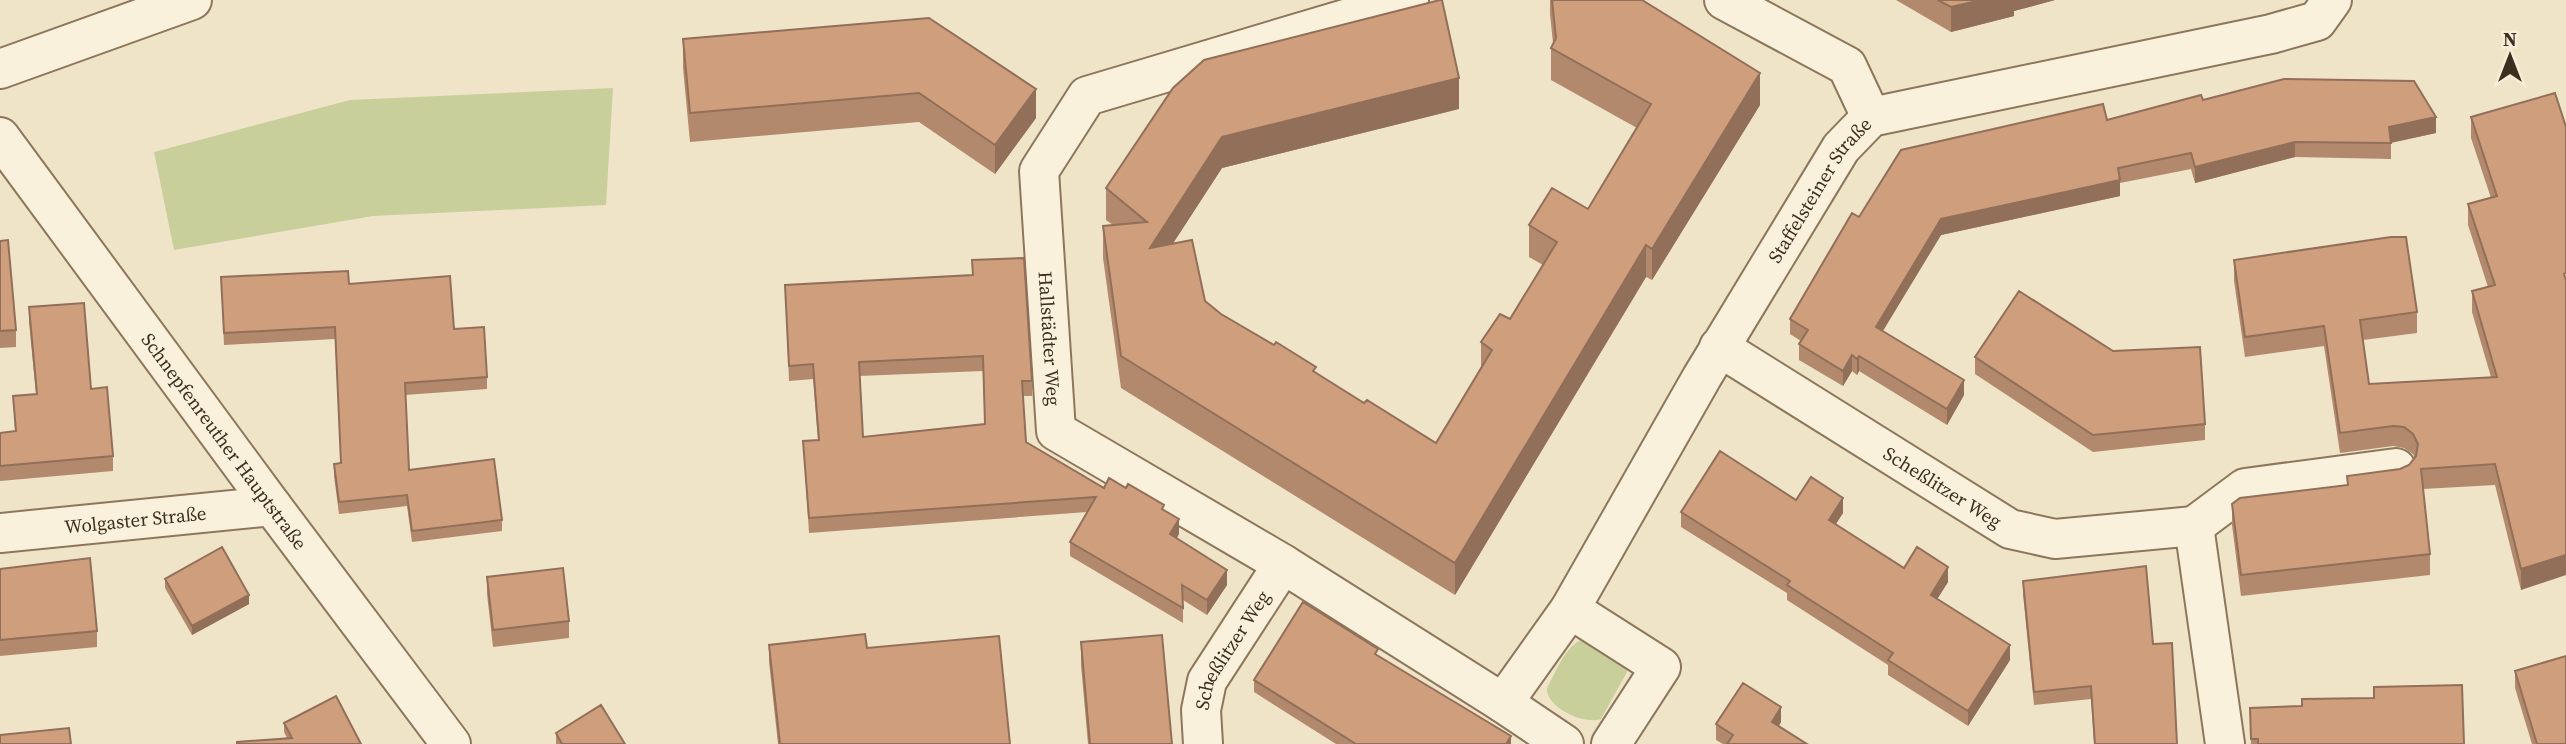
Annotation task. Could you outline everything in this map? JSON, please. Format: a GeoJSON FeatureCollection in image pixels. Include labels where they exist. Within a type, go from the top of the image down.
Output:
{"type":"FeatureCollection","features":[{"type":"Feature","properties":{"kind":"street"},"geometry":{"type":"LineString","coordinates":[[0,69],[192,0]]}},
{"type":"Feature","properties":{"kind":"street","name":"Hallstädter Weg"},"geometry":{"type":"LineString","coordinates":[[1409,0],[1087,96],[1039,171],[1056,431],[1283,564],[1494,698]]}},
{"type":"Feature","properties":{"kind":"street"},"geometry":{"type":"LineString","coordinates":[[1724,0],[1847,66],[1871,117]]}},
{"type":"Feature","properties":{"kind":"street","name":"Staffelsteiner Straße"},"geometry":{"type":"LineString","coordinates":[[1494,698],[1570,609],[1719,348],[1841,148],[1871,117],[2271,34],[2317,21],[2332,0]]}},
{"type":"Feature","properties":{"kind":"street","name":"Schnepfenreuther Hauptstraße"},"geometry":{"type":"LineString","coordinates":[[0,137],[272,506],[452,744]]}},
{"type":"Feature","properties":{"kind":"street","name":"Scheßlitzer Weg"},"geometry":{"type":"LineString","coordinates":[[1719,348],[2010,529],[2055,539],[2194,526]]}},
{"type":"Feature","properties":{"kind":"street"},"geometry":{"type":"LineString","coordinates":[[2225,744],[2194,526],[2245,488],[2396,468]]}},
{"type":"Feature","properties":{"kind":"street","name":"Wolgaster Straße"},"geometry":{"type":"LineString","coordinates":[[0,533],[272,506]]}},
{"type":"Feature","properties":{"kind":"street","name":"Scheßlitzer Weg"},"geometry":{"type":"LineString","coordinates":[[1203,744],[1201,710],[1208,681],[1283,564]]}},
{"type":"Feature","properties":{"kind":"street"},"geometry":{"type":"LineString","coordinates":[[1570,609],[1661,667],[1611,744]]}},
{"type":"Feature","properties":{"kind":"street"},"geometry":{"type":"LineString","coordinates":[[1494,698],[1564,744]]}},
{"type":"Feature","properties":{"kind":"green space"},"geometry":{"type":"Polygon","coordinates":[[[613,88],[606,205],[373,216],[174,250],[154,152],[350,100],[613,88]]]}},
{"type":"Feature","properties":{"kind":"green space"},"geometry":{"type":"Polygon","coordinates":[[[1589,638],[1626,663],[1627,672],[1601,719],[1594,720],[1576,717],[1559,708],[1548,695],[1547,688],[1569,650],[1581,640],[1589,638]]]}},
{"type":"Feature","properties":{"kind":"building"},"geometry":{"type":"Polygon","coordinates":[[[1442,0],[1459,78],[1222,137],[1150,248],[1192,240],[1205,301],[1221,314],[1274,345],[1276,342],[1316,367],[1313,371],[1364,403],[1367,400],[1436,443],[1492,350],[1481,342],[1500,314],[1510,319],[1557,242],[1529,225],[1552,188],[1588,209],[1651,104],[1551,48],[1556,38],[1552,0],[1642,0],[1760,73],[1652,249],[1646,245],[1455,563],[1121,356],[1103,226],[1147,222],[1106,188],[1173,88],[1204,60],[1442,0]]]}},
{"type":"Feature","properties":{"kind":"building"},"geometry":{"type":"Polygon","coordinates":[[[1938,0],[1981,0],[1951,7],[1938,0]]]}},
{"type":"Feature","properties":{"kind":"building"},"geometry":{"type":"Polygon","coordinates":[[[929,18],[1036,89],[995,145],[919,93],[690,113],[683,39],[929,18]]]}},
{"type":"Feature","properties":{"kind":"building"},"geometry":{"type":"Polygon","coordinates":[[[2284,79],[2414,81],[2436,117],[2389,127],[2391,143],[2295,142],[2195,167],[2191,153],[2118,168],[2120,180],[1941,219],[1876,327],[1964,380],[1947,409],[1859,356],[1857,359],[1852,355],[1843,371],[1799,344],[1808,330],[1790,319],[1852,213],[1859,217],[1901,150],[2103,104],[2107,120],[2201,95],[2203,100],[2284,79]]]}},
{"type":"Feature","properties":{"kind":"building"},"geometry":{"type":"Polygon","coordinates":[[[2555,93],[2566,127],[2566,555],[2521,569],[2495,464],[2421,469],[2430,554],[2241,575],[2232,504],[2240,498],[2348,485],[2347,476],[2400,469],[2409,465],[2416,456],[2418,444],[2413,434],[2404,427],[2340,433],[2324,326],[2245,337],[2234,260],[2406,237],[2417,312],[2360,320],[2369,384],[2497,377],[2472,291],[2495,285],[2468,204],[2497,196],[2471,117],[2555,93]]]}},
{"type":"Feature","properties":{"kind":"building"},"geometry":{"type":"Polygon","coordinates":[[[8,240],[16,330],[0,331],[0,241],[8,240]]]}},
{"type":"Feature","properties":{"kind":"building"},"geometry":{"type":"Polygon","coordinates":[[[1024,258],[1032,381],[1022,381],[1026,442],[1104,488],[1109,478],[1126,488],[1128,484],[1164,505],[1162,509],[1179,519],[1170,534],[1227,570],[1207,600],[1182,585],[1183,608],[1070,542],[1096,497],[809,518],[803,441],[819,440],[813,364],[789,366],[785,285],[973,275],[972,260],[1024,258]],[[983,356],[859,362],[863,437],[985,424],[983,356]]]}},
{"type":"Feature","properties":{"kind":"building"},"geometry":{"type":"Polygon","coordinates":[[[348,271],[349,284],[450,276],[454,329],[484,327],[487,377],[405,383],[409,470],[494,459],[502,520],[412,531],[407,495],[339,502],[334,464],[341,463],[335,327],[224,333],[221,277],[348,271]]]}},
{"type":"Feature","properties":{"kind":"building"},"geometry":{"type":"Polygon","coordinates":[[[2019,291],[2113,351],[2200,347],[2205,424],[2093,435],[1975,357],[2019,291]]]}},
{"type":"Feature","properties":{"kind":"building"},"geometry":{"type":"Polygon","coordinates":[[[84,303],[91,389],[107,387],[113,456],[0,466],[0,433],[16,431],[13,396],[37,394],[29,307],[84,303]]]}},
{"type":"Feature","properties":{"kind":"building"},"geometry":{"type":"Polygon","coordinates":[[[1720,451],[1796,500],[1811,477],[1843,498],[1829,520],[1904,568],[1917,547],[1948,567],[1931,595],[2010,645],[1968,711],[1888,660],[1893,653],[1787,585],[1790,581],[1681,512],[1720,451]]]}},
{"type":"Feature","properties":{"kind":"building"},"geometry":{"type":"Polygon","coordinates":[[[222,547],[249,595],[192,626],[165,579],[222,547]]]}},
{"type":"Feature","properties":{"kind":"building"},"geometry":{"type":"Polygon","coordinates":[[[90,558],[97,631],[0,640],[0,569],[90,558]]]}},
{"type":"Feature","properties":{"kind":"building"},"geometry":{"type":"Polygon","coordinates":[[[2146,566],[2153,644],[2172,643],[2177,744],[2095,744],[2091,686],[2034,692],[2023,581],[2146,566]]]}},
{"type":"Feature","properties":{"kind":"building"},"geometry":{"type":"Polygon","coordinates":[[[563,568],[569,621],[493,630],[487,577],[563,568]]]}},
{"type":"Feature","properties":{"kind":"building"},"geometry":{"type":"Polygon","coordinates":[[[1303,602],[1378,649],[1375,654],[1511,736],[1506,744],[1356,744],[1254,680],[1303,602]]]}},
{"type":"Feature","properties":{"kind":"building"},"geometry":{"type":"Polygon","coordinates":[[[865,634],[867,648],[999,636],[1010,744],[780,744],[769,645],[865,634]]]}},
{"type":"Feature","properties":{"kind":"building"},"geometry":{"type":"Polygon","coordinates":[[[1162,635],[1172,744],[1090,744],[1081,642],[1162,635]]]}},
{"type":"Feature","properties":{"kind":"building"},"geometry":{"type":"Polygon","coordinates":[[[2566,656],[2566,744],[2537,744],[2515,671],[2566,656]]]}},
{"type":"Feature","properties":{"kind":"building"},"geometry":{"type":"Polygon","coordinates":[[[1743,683],[1781,707],[1772,722],[1807,744],[1727,744],[1733,735],[1716,724],[1743,683]]]}},
{"type":"Feature","properties":{"kind":"building"},"geometry":{"type":"Polygon","coordinates":[[[2462,685],[2464,744],[2258,744],[2258,739],[2251,739],[2250,708],[2302,706],[2302,699],[2374,698],[2374,687],[2462,685]]]}},
{"type":"Feature","properties":{"kind":"building"},"geometry":{"type":"Polygon","coordinates":[[[336,696],[361,744],[237,744],[292,738],[284,723],[336,696]]]}},
{"type":"Feature","properties":{"kind":"building"},"geometry":{"type":"Polygon","coordinates":[[[601,705],[625,744],[562,744],[556,733],[601,705]]]}},
{"type":"Feature","properties":{"kind":"building"},"geometry":{"type":"Polygon","coordinates":[[[69,728],[71,744],[0,744],[0,735],[69,728]]]}}]}
